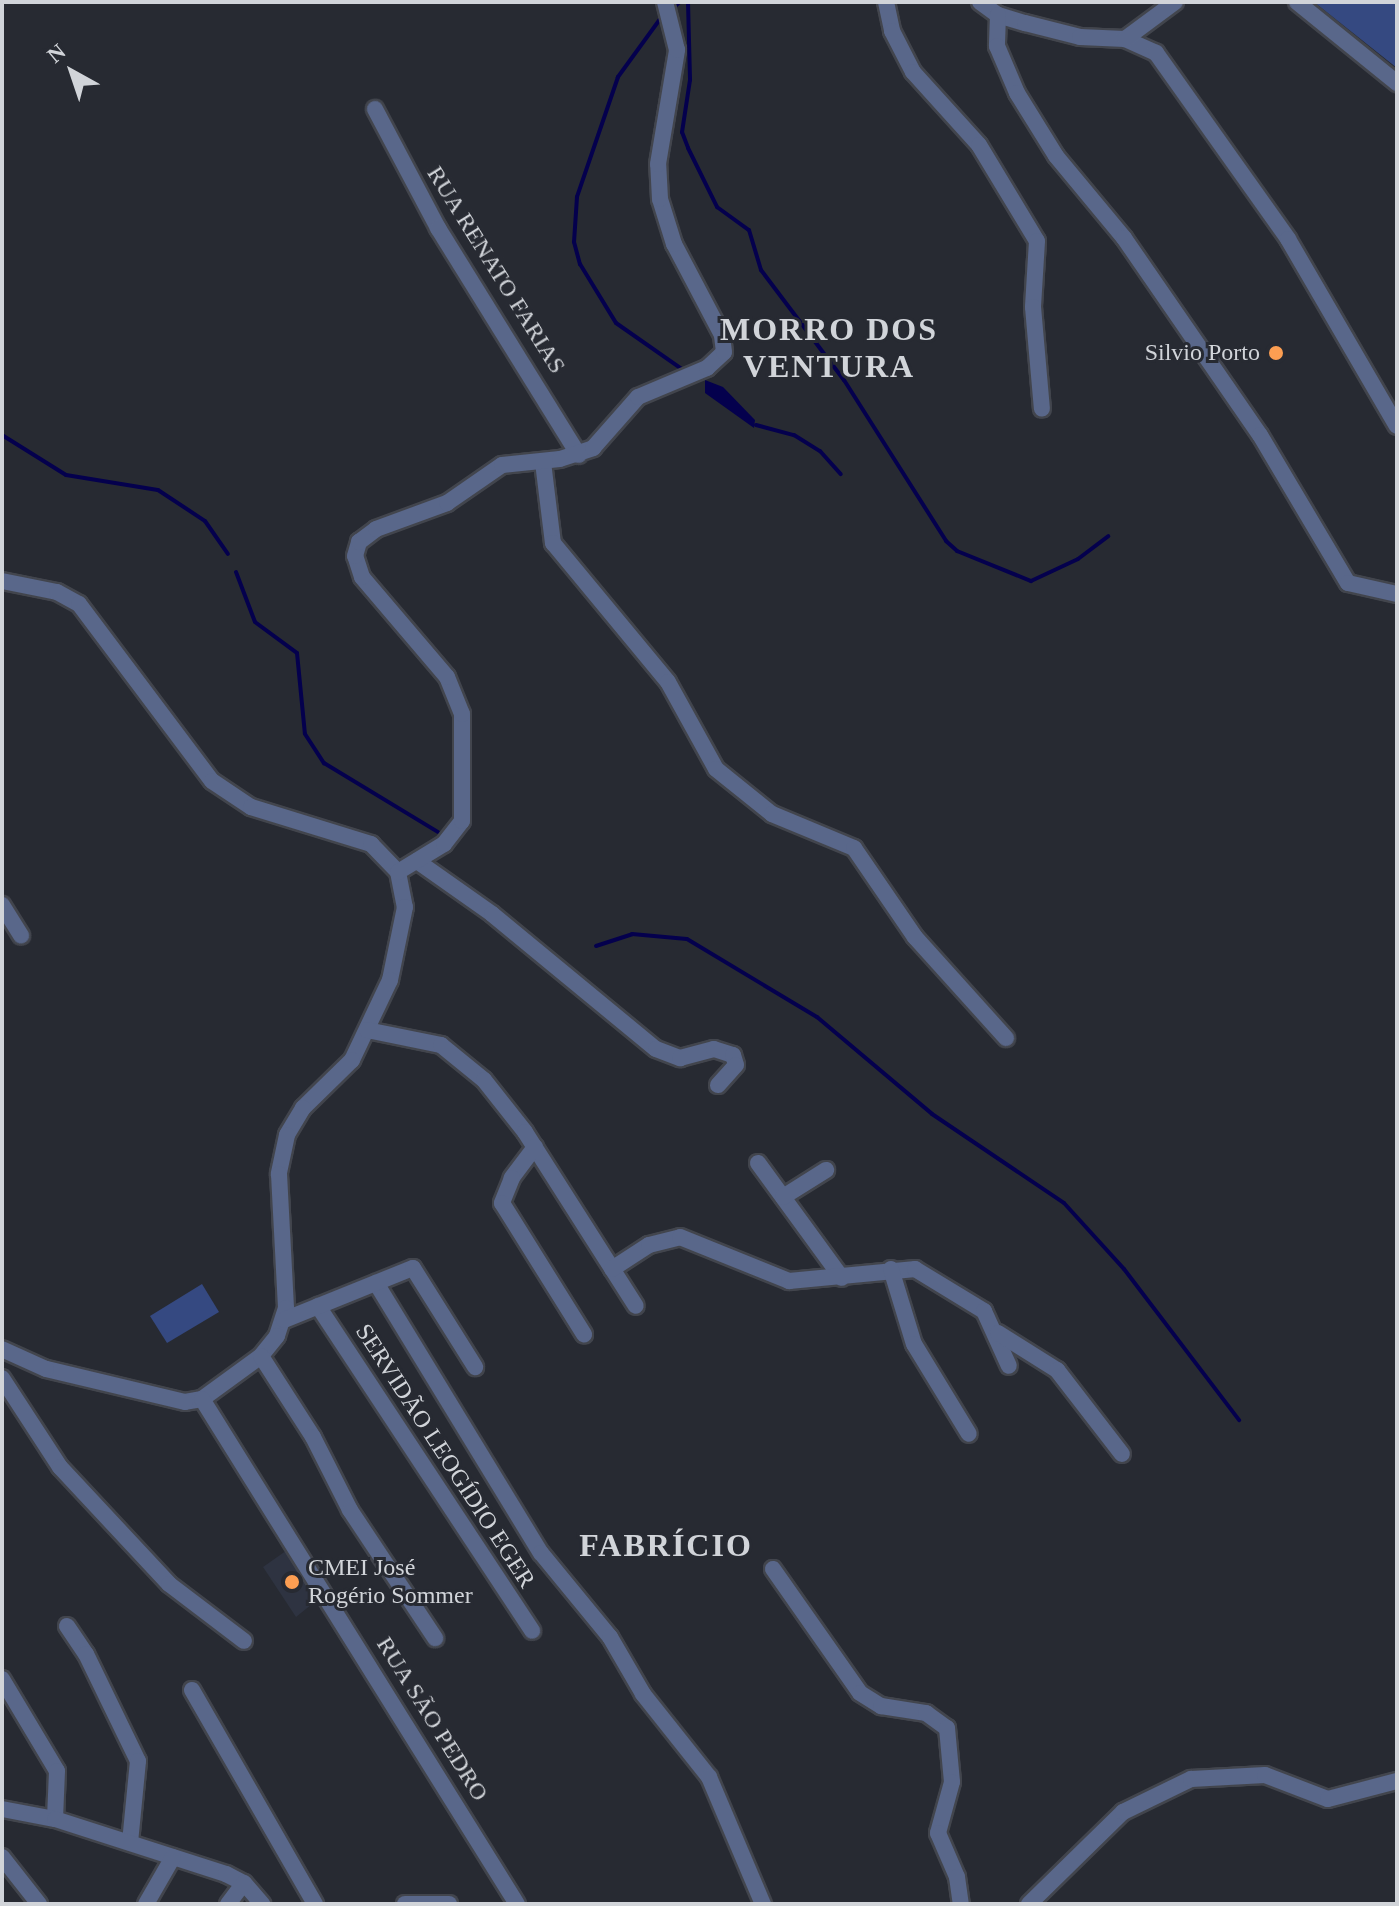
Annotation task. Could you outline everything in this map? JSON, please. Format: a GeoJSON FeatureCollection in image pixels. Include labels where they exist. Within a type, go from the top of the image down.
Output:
{"type":"FeatureCollection","features":[{"type":"Feature","properties":{"kind":"street"},"geometry":{"type":"LineString","coordinates":[[398,872],[452,837],[462,821],[460,704],[447,677],[362,577],[356,549],[372,531],[447,503],[502,465],[579,455],[603,438],[638,397],[712,365],[724,349],[720,330],[670,235],[660,199],[658,164],[677,50],[665,2]]}},
{"type":"Feature","properties":{"kind":"street"},"geometry":{"type":"LineString","coordinates":[[886,2],[892,31],[913,72],[979,145],[1037,241],[1033,307],[1042,409]]}},
{"type":"Feature","properties":{"kind":"street"},"geometry":{"type":"LineString","coordinates":[[980,2],[998,15],[1080,37],[1125,39],[1156,53],[1174,74],[1288,239],[1397,426]]}},
{"type":"Feature","properties":{"kind":"street"},"geometry":{"type":"LineString","coordinates":[[1125,39],[1175,2]]}},
{"type":"Feature","properties":{"kind":"street"},"geometry":{"type":"LineString","coordinates":[[1297,2],[1397,83]]}},
{"type":"Feature","properties":{"kind":"street"},"geometry":{"type":"LineString","coordinates":[[998,15],[997,46],[1017,93],[1056,156],[1124,238],[1260,435],[1298,505],[1348,583],[1397,594]]}},
{"type":"Feature","properties":{"kind":"street","name":"RUA RENATO FARIAS"},"geometry":{"type":"LineString","coordinates":[[375,109],[432,217],[579,455]]}},
{"type":"Feature","properties":{"kind":"street"},"geometry":{"type":"LineString","coordinates":[[543,462],[553,543],[668,682],[716,769],[772,814],[856,850],[915,937],[1006,1038]]}},
{"type":"Feature","properties":{"kind":"street"},"geometry":{"type":"LineString","coordinates":[[2,581],[57,592],[88,612],[203,770],[230,796],[268,813],[361,838],[398,872],[405,895],[399,953],[367,1030],[344,1072],[297,1116],[284,1146],[279,1174],[287,1297],[284,1320],[261,1356],[202,1399],[170,1401],[46,1369],[2,1349]]}},
{"type":"Feature","properties":{"kind":"street"},"geometry":{"type":"LineString","coordinates":[[417,861],[492,914],[656,1049],[680,1058],[714,1049],[733,1055],[736,1065],[718,1085]]}},
{"type":"Feature","properties":{"kind":"street"},"geometry":{"type":"LineString","coordinates":[[2,905],[21,936]]}},
{"type":"Feature","properties":{"kind":"street"},"geometry":{"type":"LineString","coordinates":[[367,1030],[425,1039],[455,1054],[498,1096],[535,1147],[636,1306]]}},
{"type":"Feature","properties":{"kind":"street"},"geometry":{"type":"LineString","coordinates":[[535,1147],[512,1178],[502,1203],[584,1334]]}},
{"type":"Feature","properties":{"kind":"street"},"geometry":{"type":"LineString","coordinates":[[758,1163],[842,1278]]}},
{"type":"Feature","properties":{"kind":"street"},"geometry":{"type":"LineString","coordinates":[[783,1197],[826,1170]]}},
{"type":"Feature","properties":{"kind":"street"},"geometry":{"type":"LineString","coordinates":[[612,1269],[649,1245],[680,1237],[779,1279],[842,1278],[891,1269],[915,1269],[938,1278],[979,1306],[998,1333],[1009,1366]]}},
{"type":"Feature","properties":{"kind":"street"},"geometry":{"type":"LineString","coordinates":[[284,1320],[413,1268],[475,1367]]}},
{"type":"Feature","properties":{"kind":"street"},"geometry":{"type":"LineString","coordinates":[[891,1269],[914,1344],[969,1434]]}},
{"type":"Feature","properties":{"kind":"street"},"geometry":{"type":"LineString","coordinates":[[376,1283],[541,1553],[610,1637],[643,1694],[709,1777],[763,1904]]}},
{"type":"Feature","properties":{"kind":"street","name":"SERVIDÃO LEOGÍDIO EGER"},"geometry":{"type":"LineString","coordinates":[[318,1306],[477,1555],[532,1631]]}},
{"type":"Feature","properties":{"kind":"street"},"geometry":{"type":"LineString","coordinates":[[998,1333],[1057,1370],[1122,1454]]}},
{"type":"Feature","properties":{"kind":"street"},"geometry":{"type":"LineString","coordinates":[[261,1356],[313,1437],[350,1510],[435,1638]]}},
{"type":"Feature","properties":{"kind":"street"},"geometry":{"type":"LineString","coordinates":[[2,1378],[34,1434],[60,1467],[169,1584],[244,1641]]}},
{"type":"Feature","properties":{"kind":"street","name":"RUA SÃO PEDRO"},"geometry":{"type":"LineString","coordinates":[[202,1399],[517,1904]]}},
{"type":"Feature","properties":{"kind":"street"},"geometry":{"type":"LineString","coordinates":[[773,1569],[860,1693],[881,1706],[926,1713],[947,1728],[952,1782],[938,1833],[957,1877],[961,1904]]}},
{"type":"Feature","properties":{"kind":"street"},"geometry":{"type":"LineString","coordinates":[[67,1626],[86,1654],[138,1761],[130,1843]]}},
{"type":"Feature","properties":{"kind":"street"},"geometry":{"type":"LineString","coordinates":[[2,1679],[57,1771],[55,1819]]}},
{"type":"Feature","properties":{"kind":"street"},"geometry":{"type":"LineString","coordinates":[[192,1690],[315,1904]]}},
{"type":"Feature","properties":{"kind":"street"},"geometry":{"type":"LineString","coordinates":[[1029,1904],[1123,1812],[1191,1779],[1265,1775],[1328,1799],[1397,1781]]}},
{"type":"Feature","properties":{"kind":"street"},"geometry":{"type":"LineString","coordinates":[[2,1809],[55,1819],[173,1857],[244,1883],[262,1904]]}},
{"type":"Feature","properties":{"kind":"street"},"geometry":{"type":"LineString","coordinates":[[146,1904],[173,1857]]}},
{"type":"Feature","properties":{"kind":"street"},"geometry":{"type":"LineString","coordinates":[[6,1868],[39,1904]]}},
{"type":"Feature","properties":{"kind":"street"},"geometry":{"type":"LineString","coordinates":[[228,1904],[244,1883]]}},
{"type":"Feature","properties":{"kind":"street"},"geometry":{"type":"LineString","coordinates":[[405,1904],[449,1904]]}},
{"type":"Feature","properties":{"kind":"shaded area"},"geometry":{"type":"Polygon","coordinates":[[[1314,2],[1397,2],[1397,68],[1314,2]]]}},
{"type":"Feature","properties":{"kind":"shaded area"},"geometry":{"type":"Polygon","coordinates":[[[705,380],[723,387],[755,420],[754,428],[705,393],[705,380]]]}},
{"type":"Feature","properties":{"kind":"shaded area"},"geometry":{"type":"Polygon","coordinates":[[[202,1284],[219,1312],[167,1343],[150,1316],[202,1284]]]}},
{"type":"Feature","properties":{"kind":"shaded area","name":"CMEI José Rogério Sommer"},"geometry":{"type":"Polygon","coordinates":[[[290,1548],[322,1596],[296,1617],[263,1567],[290,1548]]]}},
{"type":"Feature","properties":{"kind":"waterway"},"geometry":{"type":"LineString","coordinates":[[673,8],[680,2]]}},
{"type":"Feature","properties":{"kind":"waterway"},"geometry":{"type":"LineString","coordinates":[[688,2],[690,80],[682,132],[688,148],[717,207],[749,230],[761,270],[844,380],[946,541],[957,551],[1031,581],[1078,559],[1108,536]]}},
{"type":"Feature","properties":{"kind":"waterway"},"geometry":{"type":"LineString","coordinates":[[663,15],[618,77],[577,197],[574,242],[580,264],[616,323],[682,369]]}},
{"type":"Feature","properties":{"kind":"waterway"},"geometry":{"type":"LineString","coordinates":[[756,425],[794,435],[820,451],[841,474]]}},
{"type":"Feature","properties":{"kind":"waterway"},"geometry":{"type":"LineString","coordinates":[[2,435],[66,475],[158,490],[205,521],[228,554]]}},
{"type":"Feature","properties":{"kind":"waterway"},"geometry":{"type":"LineString","coordinates":[[236,572],[255,622],[297,653],[305,734],[324,763],[438,832]]}},
{"type":"Feature","properties":{"kind":"waterway"},"geometry":{"type":"LineString","coordinates":[[596,946],[632,934],[687,939],[817,1017],[932,1114],[1064,1203],[1124,1269],[1239,1420]]}},
{"type":"Feature","properties":{"kind":"place","name":"Silvio Porto"},"geometry":{"type":"Point","coordinates":[1276,353]}},
{"type":"Feature","properties":{"kind":"place","name":"CMEI José Rogério Sommer"},"geometry":{"type":"Point","coordinates":[292,1582]}},
{"type":"Feature","properties":{"kind":"district","name":"MORRO DOS VENTURA"},"geometry":{"type":"Point","coordinates":[829,348]}},
{"type":"Feature","properties":{"kind":"district","name":"FABRÍCIO"},"geometry":{"type":"Point","coordinates":[666,1545]}}]}
